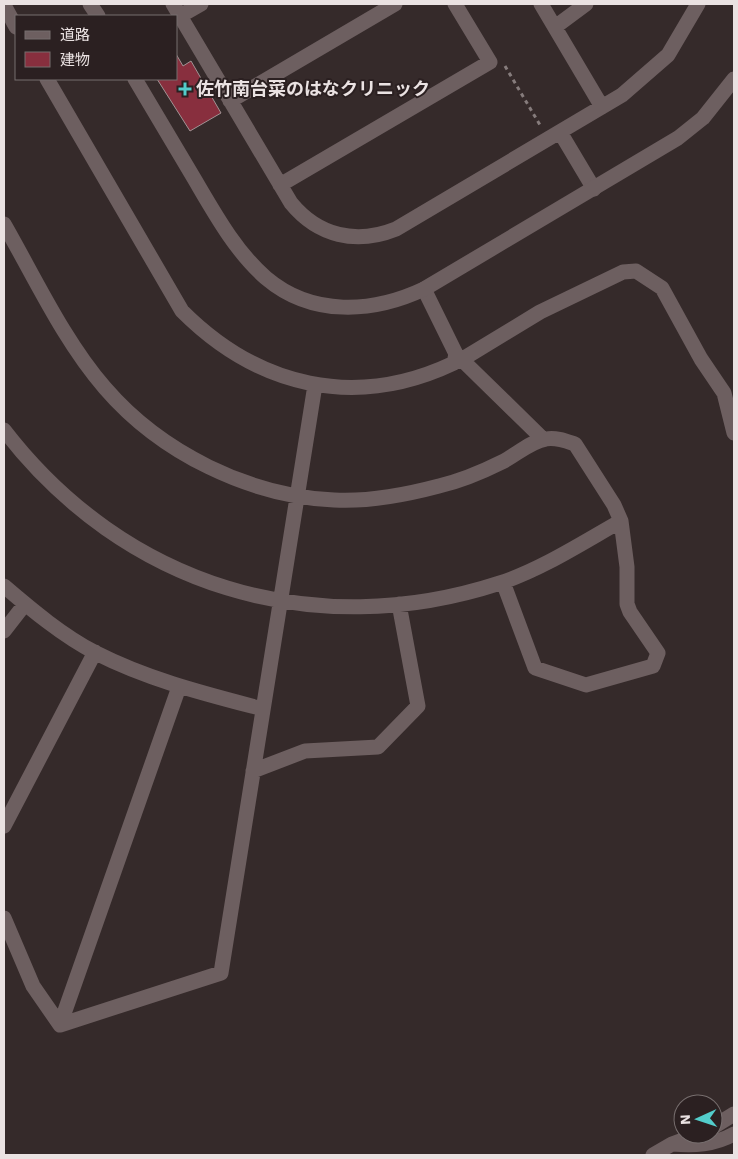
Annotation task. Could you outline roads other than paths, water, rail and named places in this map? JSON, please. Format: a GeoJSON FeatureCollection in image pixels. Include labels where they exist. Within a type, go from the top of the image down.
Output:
{"type":"FeatureCollection","features":[{"type":"Feature","properties":{"kind":"street"},"geometry":{"type":"LineString","coordinates":[[90,4],[97,15]]}},
{"type":"Feature","properties":{"kind":"street"},"geometry":{"type":"LineString","coordinates":[[201,4],[176,10],[280,185],[300,214],[321,229],[347,237],[385,234],[406,224],[622,96],[668,55],[698,4]]}},
{"type":"Feature","properties":{"kind":"street"},"geometry":{"type":"LineString","coordinates":[[230,101],[395,4]]}},
{"type":"Feature","properties":{"kind":"street"},"geometry":{"type":"LineString","coordinates":[[280,185],[490,62],[455,4]]}},
{"type":"Feature","properties":{"kind":"street"},"geometry":{"type":"LineString","coordinates":[[541,4],[602,107]]}},
{"type":"Feature","properties":{"kind":"street"},"geometry":{"type":"LineString","coordinates":[[555,26],[586,4]]}},
{"type":"Feature","properties":{"kind":"street"},"geometry":{"type":"LineString","coordinates":[[4,5],[15,25]]}},
{"type":"Feature","properties":{"kind":"street"},"geometry":{"type":"LineString","coordinates":[[136,80],[231,238],[266,278],[288,293],[306,300],[341,307],[362,308],[402,299],[424,289],[678,138],[703,118],[734,79]]}},
{"type":"Feature","properties":{"kind":"street"},"geometry":{"type":"LineString","coordinates":[[48,80],[182,311],[204,332],[254,366],[315,385],[335,387],[380,386],[412,380],[454,363],[459,357],[540,312],[623,272],[636,271],[662,288],[701,359],[724,393],[734,433]]}},
{"type":"Feature","properties":{"kind":"street"},"geometry":{"type":"LineString","coordinates":[[560,132],[594,189]]}},
{"type":"Feature","properties":{"kind":"street"},"geometry":{"type":"LineString","coordinates":[[4,224],[82,358],[106,389],[132,415],[192,458],[252,484],[297,496],[335,500],[412,494],[457,482],[502,462],[543,439],[553,438],[575,444],[614,504],[621,521],[628,567],[627,604],[630,612],[658,653],[653,666],[586,685],[535,668],[503,582]]}},
{"type":"Feature","properties":{"kind":"street"},"geometry":{"type":"LineString","coordinates":[[424,289],[459,357],[543,439]]}},
{"type":"Feature","properties":{"kind":"street"},"geometry":{"type":"LineString","coordinates":[[60,1025],[221,973],[315,385]]}},
{"type":"Feature","properties":{"kind":"street"},"geometry":{"type":"LineString","coordinates":[[4,430],[67,498],[120,537],[157,559],[191,575],[226,589],[280,602],[355,607],[444,598],[503,582],[550,560],[621,521]]}},
{"type":"Feature","properties":{"kind":"street"},"geometry":{"type":"LineString","coordinates":[[4,586],[25,604],[95,652],[179,687],[263,709]]}},
{"type":"Feature","properties":{"kind":"street"},"geometry":{"type":"LineString","coordinates":[[4,631],[25,604]]}},
{"type":"Feature","properties":{"kind":"street"},"geometry":{"type":"LineString","coordinates":[[253,771],[305,751],[378,747],[418,706],[398,604]]}},
{"type":"Feature","properties":{"kind":"street"},"geometry":{"type":"LineString","coordinates":[[4,826],[95,652]]}},
{"type":"Feature","properties":{"kind":"street"},"geometry":{"type":"LineString","coordinates":[[60,1025],[179,687]]}},
{"type":"Feature","properties":{"kind":"street"},"geometry":{"type":"LineString","coordinates":[[4,918],[33,986],[60,1025]]}},
{"type":"Feature","properties":{"kind":"street"},"geometry":{"type":"LineString","coordinates":[[723,1121],[734,1114]]}},
{"type":"Feature","properties":{"kind":"street"},"geometry":{"type":"LineString","coordinates":[[653,1155],[672,1144],[693,1146],[725,1139],[734,1134]]}},
{"type":"Feature","properties":{"kind":"place","name":"佐竹南台菜のはなクリニック"},"geometry":{"type":"Point","coordinates":[185,89]}}]}
